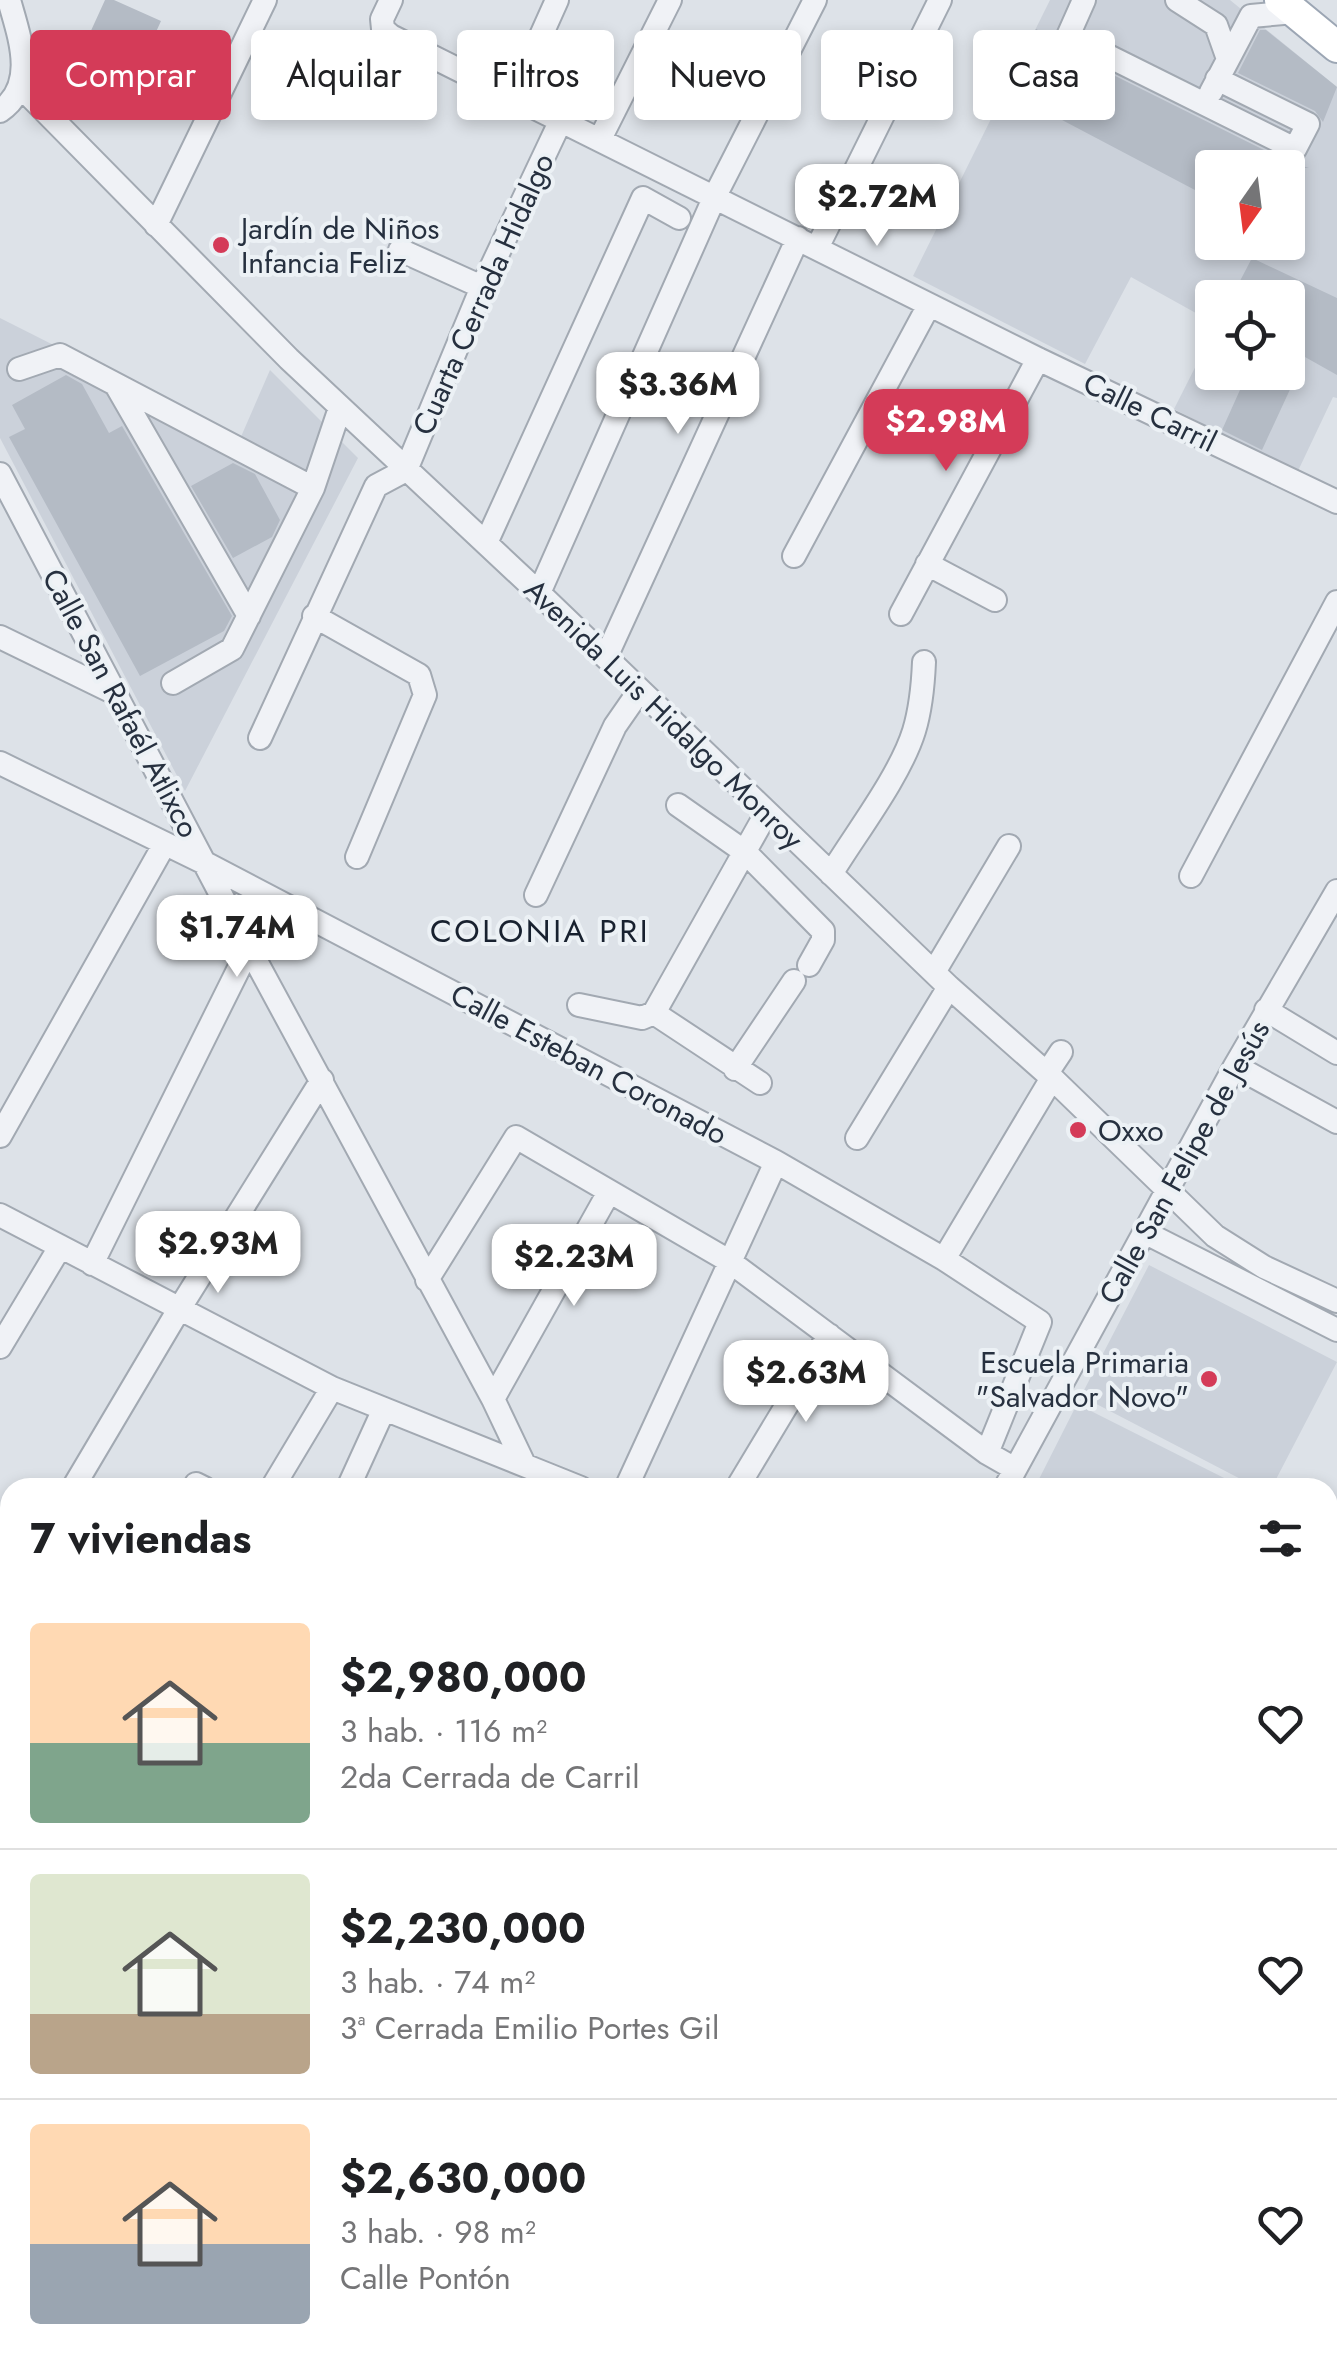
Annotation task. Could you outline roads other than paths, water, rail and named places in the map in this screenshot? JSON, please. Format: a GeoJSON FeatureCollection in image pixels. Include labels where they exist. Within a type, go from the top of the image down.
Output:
{"type":"FeatureCollection","features":[{"type":"Feature","properties":{"kind":"main road"},"geometry":{"type":"LineString","coordinates":[[1287,6],[1337,46]]}},
{"type":"Feature","properties":{"kind":"street"},"geometry":{"type":"LineString","coordinates":[[0,111],[21,87],[23,63],[9,0]]}},
{"type":"Feature","properties":{"kind":"street"},"geometry":{"type":"LineString","coordinates":[[156,225],[265,0]]}},
{"type":"Feature","properties":{"kind":"street"},"geometry":{"type":"LineString","coordinates":[[543,30],[556,0]]}},
{"type":"Feature","properties":{"kind":"street"},"geometry":{"type":"LineString","coordinates":[[600,139],[670,0]]}},
{"type":"Feature","properties":{"kind":"street"},"geometry":{"type":"LineString","coordinates":[[539,593],[716,196],[815,0]]}},
{"type":"Feature","properties":{"kind":"street"},"geometry":{"type":"LineString","coordinates":[[606,657],[807,243],[940,0]]}},
{"type":"Feature","properties":{"kind":"street"},"geometry":{"type":"LineString","coordinates":[[1084,0],[1068,36],[1295,149],[1308,124],[1223,69],[1216,25],[1176,0]]}},
{"type":"Feature","properties":{"kind":"street"},"geometry":{"type":"LineString","coordinates":[[1204,104],[1250,16],[1287,6]]}},
{"type":"Feature","properties":{"kind":"street","name":"Calle Carril"},"geometry":{"type":"LineString","coordinates":[[387,9],[382,29],[457,68]]}},
{"type":"Feature","properties":{"kind":"street","name":"Avenida Luis Hidalgo Monroy"},"geometry":{"type":"LineString","coordinates":[[21,87],[340,408],[1216,1236],[1238,1252],[1335,1295]]}},
{"type":"Feature","properties":{"kind":"street","name":"Calle Carril"},"geometry":{"type":"LineString","coordinates":[[561,120],[929,305],[1337,502]]}},
{"type":"Feature","properties":{"kind":"street","name":"Cuarta Cerrada Hidalgo"},"geometry":{"type":"LineString","coordinates":[[406,470],[482,288],[561,120]]}},
{"type":"Feature","properties":{"kind":"street"},"geometry":{"type":"LineString","coordinates":[[486,544],[643,198],[679,218]]}},
{"type":"Feature","properties":{"kind":"street"},"geometry":{"type":"LineString","coordinates":[[400,250],[482,288]]}},
{"type":"Feature","properties":{"kind":"street"},"geometry":{"type":"LineString","coordinates":[[794,556],[929,305]]}},
{"type":"Feature","properties":{"kind":"street"},"geometry":{"type":"LineString","coordinates":[[18,369],[60,355],[313,488]]}},
{"type":"Feature","properties":{"kind":"street"},"geometry":{"type":"LineString","coordinates":[[901,614],[1038,358]]}},
{"type":"Feature","properties":{"kind":"street"},"geometry":{"type":"LineString","coordinates":[[116,385],[249,616]]}},
{"type":"Feature","properties":{"kind":"street"},"geometry":{"type":"LineString","coordinates":[[173,683],[232,648],[313,488],[340,408]]}},
{"type":"Feature","properties":{"kind":"street"},"geometry":{"type":"LineString","coordinates":[[260,738],[376,486],[406,470]]}},
{"type":"Feature","properties":{"kind":"street","name":"Calle San Rafaél Atlixco"},"geometry":{"type":"LineString","coordinates":[[0,474],[10,510],[115,693],[493,1399],[523,1462]]}},
{"type":"Feature","properties":{"kind":"street"},"geometry":{"type":"LineString","coordinates":[[926,564],[995,600]]}},
{"type":"Feature","properties":{"kind":"street"},"geometry":{"type":"LineString","coordinates":[[1191,876],[1337,602]]}},
{"type":"Feature","properties":{"kind":"street"},"geometry":{"type":"LineString","coordinates":[[314,616],[419,675],[426,696],[357,856]]}},
{"type":"Feature","properties":{"kind":"street"},"geometry":{"type":"LineString","coordinates":[[0,637],[115,693]]}},
{"type":"Feature","properties":{"kind":"street"},"geometry":{"type":"LineString","coordinates":[[831,874],[899,764],[913,734],[922,695],[924,662]]}},
{"type":"Feature","properties":{"kind":"street"},"geometry":{"type":"LineString","coordinates":[[536,895],[615,726],[640,690]]}},
{"type":"Feature","properties":{"kind":"street","name":"Calle Esteban Coronado"},"geometry":{"type":"LineString","coordinates":[[0,764],[207,864],[776,1162],[944,1259],[1040,1322],[987,1453]]}},
{"type":"Feature","properties":{"kind":"street"},"geometry":{"type":"LineString","coordinates":[[678,805],[745,852],[822,931],[823,940],[735,1069]]}},
{"type":"Feature","properties":{"kind":"street"},"geometry":{"type":"LineString","coordinates":[[579,1005],[642,1018],[654,1013],[768,812]]}},
{"type":"Feature","properties":{"kind":"street"},"geometry":{"type":"LineString","coordinates":[[0,1136],[164,844]]}},
{"type":"Feature","properties":{"kind":"street"},"geometry":{"type":"LineString","coordinates":[[857,1138],[1009,846]]}},
{"type":"Feature","properties":{"kind":"street","name":"Calle San Felipe de Jesús"},"geometry":{"type":"LineString","coordinates":[[1011,1478],[1266,1010],[1337,892]]}},
{"type":"Feature","properties":{"kind":"street"},"geometry":{"type":"LineString","coordinates":[[92,1264],[249,948]]}},
{"type":"Feature","properties":{"kind":"street"},"geometry":{"type":"LineString","coordinates":[[1266,1010],[1337,1052]]}},
{"type":"Feature","properties":{"kind":"street"},"geometry":{"type":"LineString","coordinates":[[654,1013],[760,1083]]}},
{"type":"Feature","properties":{"kind":"street"},"geometry":{"type":"LineString","coordinates":[[944,1259],[1060,1052]]}},
{"type":"Feature","properties":{"kind":"street"},"geometry":{"type":"LineString","coordinates":[[1235,1066],[1337,1122]]}},
{"type":"Feature","properties":{"kind":"street"},"geometry":{"type":"LineString","coordinates":[[80,1478],[178,1310],[322,1080]]}},
{"type":"Feature","properties":{"kind":"street"},"geometry":{"type":"LineString","coordinates":[[428,1280],[516,1137],[729,1261],[987,1453],[1004,1478]]}},
{"type":"Feature","properties":{"kind":"street"},"geometry":{"type":"LineString","coordinates":[[631,1478],[776,1162]]}},
{"type":"Feature","properties":{"kind":"street"},"geometry":{"type":"LineString","coordinates":[[493,1399],[609,1192]]}},
{"type":"Feature","properties":{"kind":"street"},"geometry":{"type":"LineString","coordinates":[[0,1215],[332,1388],[558,1478]]}},
{"type":"Feature","properties":{"kind":"street"},"geometry":{"type":"LineString","coordinates":[[1146,1232],[1337,1330]]}},
{"type":"Feature","properties":{"kind":"street"},"geometry":{"type":"LineString","coordinates":[[0,1347],[60,1247]]}},
{"type":"Feature","properties":{"kind":"street"},"geometry":{"type":"LineString","coordinates":[[743,1478],[829,1334]]}},
{"type":"Feature","properties":{"kind":"street"},"geometry":{"type":"LineString","coordinates":[[278,1478],[332,1388]]}},
{"type":"Feature","properties":{"kind":"street"},"geometry":{"type":"LineString","coordinates":[[353,1478],[384,1409]]}},
{"type":"Feature","properties":{"kind":"place","name":"Jardín de Niños Infancia Feliz"},"geometry":{"type":"Point","coordinates":[221,245]}},
{"type":"Feature","properties":{"kind":"place","name":"Oxxo"},"geometry":{"type":"Point","coordinates":[1078,1130]}},
{"type":"Feature","properties":{"kind":"place","name":"Escuela Primaria \"Salvador Novo\""},"geometry":{"type":"Point","coordinates":[1209,1379]}},
{"type":"Feature","properties":{"kind":"district","name":"COLONIA PRI"},"geometry":{"type":"Point","coordinates":[540,931]}}]}
